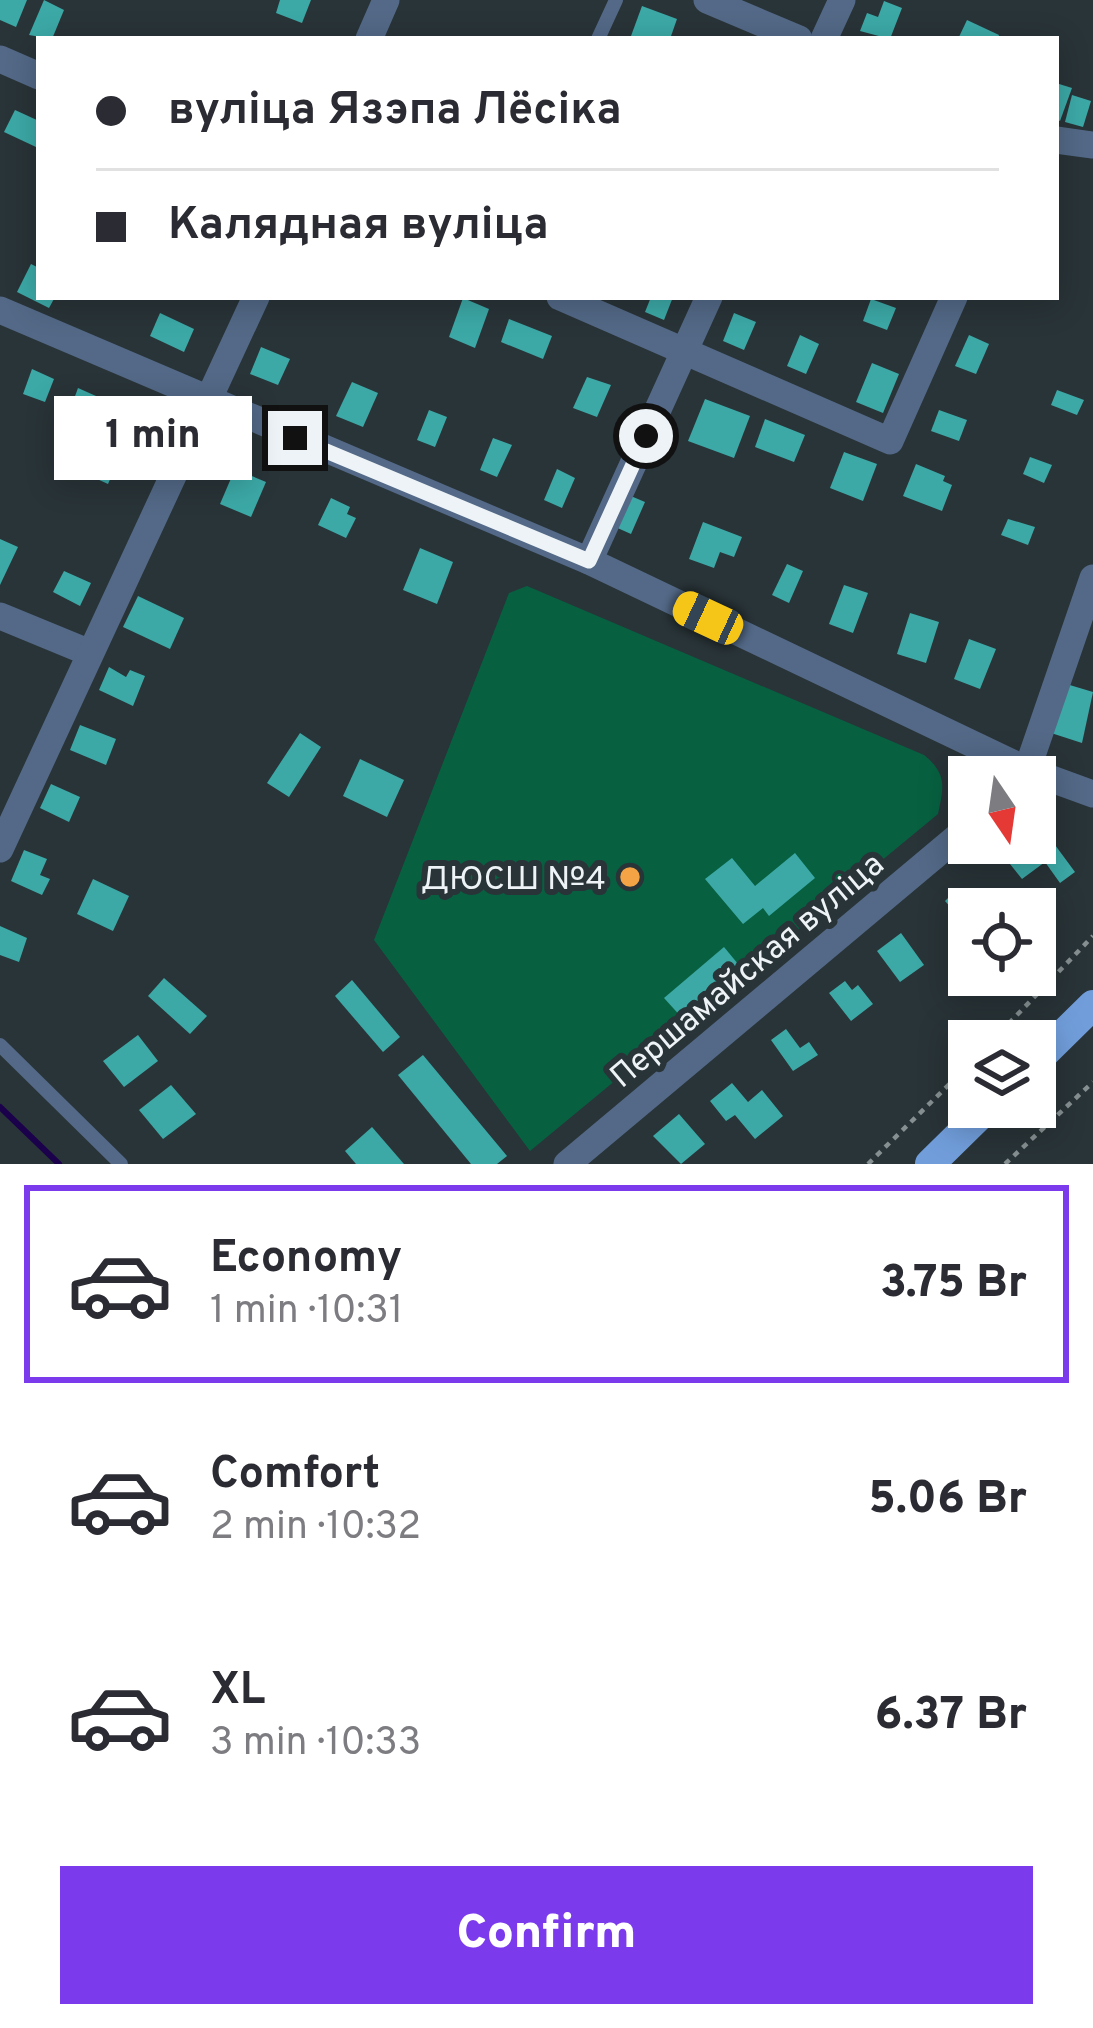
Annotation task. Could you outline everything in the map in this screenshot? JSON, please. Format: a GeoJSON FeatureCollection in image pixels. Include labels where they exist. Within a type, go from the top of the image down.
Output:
{"type":"FeatureCollection","features":[{"type":"Feature","properties":{"kind":"main road"},"geometry":{"type":"LineString","coordinates":[[1056,1041],[1093,1005]]}},
{"type":"Feature","properties":{"kind":"main road"},"geometry":{"type":"LineString","coordinates":[[930,1164],[967,1128]]}},
{"type":"Feature","properties":{"kind":"street"},"geometry":{"type":"LineString","coordinates":[[369,36],[386,0]]}},
{"type":"Feature","properties":{"kind":"street"},"geometry":{"type":"LineString","coordinates":[[707,0],[792,36]]}},
{"type":"Feature","properties":{"kind":"street"},"geometry":{"type":"LineString","coordinates":[[825,36],[842,0]]}},
{"type":"Feature","properties":{"kind":"street"},"geometry":{"type":"LineString","coordinates":[[0,59],[36,75]]}},
{"type":"Feature","properties":{"kind":"street"},"geometry":{"type":"LineString","coordinates":[[1059,140],[1093,145]]}},
{"type":"Feature","properties":{"kind":"street"},"geometry":{"type":"LineString","coordinates":[[0,849],[211,403],[255,300]]}},
{"type":"Feature","properties":{"kind":"street"},"geometry":{"type":"LineString","coordinates":[[567,300],[890,441],[953,300]]}},
{"type":"Feature","properties":{"kind":"street"},"geometry":{"type":"LineString","coordinates":[[589,561],[708,300]]}},
{"type":"Feature","properties":{"kind":"street"},"geometry":{"type":"LineString","coordinates":[[0,310],[589,561],[987,756]]}},
{"type":"Feature","properties":{"kind":"street"},"geometry":{"type":"LineString","coordinates":[[1030,756],[1093,578]]}},
{"type":"Feature","properties":{"kind":"street"},"geometry":{"type":"LineString","coordinates":[[0,616],[90,653]]}},
{"type":"Feature","properties":{"kind":"street"},"geometry":{"type":"LineString","coordinates":[[1056,783],[1093,794]]}},
{"type":"Feature","properties":{"kind":"street","name":"Першамайская вуліца"},"geometry":{"type":"LineString","coordinates":[[567,1164],[948,845]]}},
{"type":"Feature","properties":{"kind":"lane"},"geometry":{"type":"LineString","coordinates":[[599,36],[616,0]]}},
{"type":"Feature","properties":{"kind":"lane"},"geometry":{"type":"LineString","coordinates":[[0,1045],[122,1164]]}},
{"type":"Feature","properties":{"kind":"path"},"geometry":{"type":"LineString","coordinates":[[1012,1020],[1093,936]]}},
{"type":"Feature","properties":{"kind":"path"},"geometry":{"type":"LineString","coordinates":[[1005,1164],[1093,1082]]}},
{"type":"Feature","properties":{"kind":"path"},"geometry":{"type":"LineString","coordinates":[[868,1164],[948,1086]]}},
{"type":"Feature","properties":{"kind":"green space","name":"ДЮСШ №4"},"geometry":{"type":"Polygon","coordinates":[[[527,586],[924,755],[937,768],[942,788],[938,814],[530,1151],[374,940],[509,593],[527,586]]]}},
{"type":"Feature","properties":{"kind":"building"},"geometry":{"type":"Polygon","coordinates":[[[0,0],[27,0],[16,27],[0,20],[0,0]]]}},
{"type":"Feature","properties":{"kind":"building"},"geometry":{"type":"Polygon","coordinates":[[[44,0],[64,10],[53,36],[29,35],[44,0]]]}},
{"type":"Feature","properties":{"kind":"building"},"geometry":{"type":"Polygon","coordinates":[[[280,0],[311,0],[302,23],[276,13],[280,0]]]}},
{"type":"Feature","properties":{"kind":"building"},"geometry":{"type":"Polygon","coordinates":[[[884,1],[902,8],[891,36],[860,31],[867,13],[878,17],[884,1]]]}},
{"type":"Feature","properties":{"kind":"building"},"geometry":{"type":"Polygon","coordinates":[[[642,6],[677,19],[671,36],[631,36],[642,6]]]}},
{"type":"Feature","properties":{"kind":"building"},"geometry":{"type":"Polygon","coordinates":[[[967,20],[999,35],[999,36],[959,36],[967,20]]]}},
{"type":"Feature","properties":{"kind":"building"},"geometry":{"type":"Polygon","coordinates":[[[1059,84],[1072,88],[1059,120],[1059,84]]]}},
{"type":"Feature","properties":{"kind":"building"},"geometry":{"type":"Polygon","coordinates":[[[1072,95],[1091,101],[1083,127],[1065,122],[1072,95]]]}},
{"type":"Feature","properties":{"kind":"building"},"geometry":{"type":"Polygon","coordinates":[[[15,110],[36,120],[36,147],[4,132],[15,110]]]}},
{"type":"Feature","properties":{"kind":"building"},"geometry":{"type":"Polygon","coordinates":[[[31,264],[36,266],[36,300],[53,300],[49,308],[17,292],[31,264]]]}},
{"type":"Feature","properties":{"kind":"building"},"geometry":{"type":"Polygon","coordinates":[[[462,300],[489,309],[475,348],[449,337],[462,300]]]}},
{"type":"Feature","properties":{"kind":"building"},"geometry":{"type":"Polygon","coordinates":[[[650,300],[672,300],[664,320],[645,312],[650,300]]]}},
{"type":"Feature","properties":{"kind":"building"},"geometry":{"type":"Polygon","coordinates":[[[871,300],[896,308],[887,330],[863,321],[871,300]]]}},
{"type":"Feature","properties":{"kind":"building"},"geometry":{"type":"Polygon","coordinates":[[[160,313],[194,329],[184,352],[150,336],[160,313]]]}},
{"type":"Feature","properties":{"kind":"building"},"geometry":{"type":"Polygon","coordinates":[[[734,313],[756,322],[744,350],[723,341],[734,313]]]}},
{"type":"Feature","properties":{"kind":"building"},"geometry":{"type":"Polygon","coordinates":[[[509,319],[552,336],[543,359],[501,342],[509,319]]]}},
{"type":"Feature","properties":{"kind":"building"},"geometry":{"type":"Polygon","coordinates":[[[800,335],[819,344],[806,374],[787,366],[800,335]]]}},
{"type":"Feature","properties":{"kind":"building"},"geometry":{"type":"Polygon","coordinates":[[[969,335],[989,344],[976,374],[955,366],[969,335]]]}},
{"type":"Feature","properties":{"kind":"building"},"geometry":{"type":"Polygon","coordinates":[[[261,347],[290,359],[278,385],[250,374],[261,347]]]}},
{"type":"Feature","properties":{"kind":"building"},"geometry":{"type":"Polygon","coordinates":[[[872,363],[899,374],[883,413],[856,402],[872,363]]]}},
{"type":"Feature","properties":{"kind":"building"},"geometry":{"type":"Polygon","coordinates":[[[32,369],[54,379],[45,402],[23,394],[32,369]]]}},
{"type":"Feature","properties":{"kind":"building"},"geometry":{"type":"Polygon","coordinates":[[[587,377],[611,385],[597,417],[573,408],[587,377]]]}},
{"type":"Feature","properties":{"kind":"building"},"geometry":{"type":"Polygon","coordinates":[[[352,382],[378,393],[363,427],[336,416],[352,382]]]}},
{"type":"Feature","properties":{"kind":"building"},"geometry":{"type":"Polygon","coordinates":[[[78,388],[105,400],[91,432],[66,421],[78,388]]]}},
{"type":"Feature","properties":{"kind":"building"},"geometry":{"type":"Polygon","coordinates":[[[1057,390],[1084,400],[1077,415],[1051,405],[1057,390]]]}},
{"type":"Feature","properties":{"kind":"building"},"geometry":{"type":"Polygon","coordinates":[[[705,399],[750,416],[734,458],[688,441],[705,399]]]}},
{"type":"Feature","properties":{"kind":"building"},"geometry":{"type":"Polygon","coordinates":[[[429,410],[447,417],[435,447],[417,440],[429,410]]]}},
{"type":"Feature","properties":{"kind":"building"},"geometry":{"type":"Polygon","coordinates":[[[939,410],[967,420],[959,441],[931,431],[939,410]]]}},
{"type":"Feature","properties":{"kind":"building"},"geometry":{"type":"Polygon","coordinates":[[[765,419],[805,435],[794,462],[755,447],[765,419]]]}},
{"type":"Feature","properties":{"kind":"building"},"geometry":{"type":"Polygon","coordinates":[[[493,438],[512,445],[497,477],[480,470],[493,438]]]}},
{"type":"Feature","properties":{"kind":"building"},"geometry":{"type":"Polygon","coordinates":[[[99,440],[123,450],[108,484],[84,473],[99,440]]]}},
{"type":"Feature","properties":{"kind":"building"},"geometry":{"type":"Polygon","coordinates":[[[844,452],[877,464],[863,501],[830,488],[844,452]]]}},
{"type":"Feature","properties":{"kind":"building"},"geometry":{"type":"Polygon","coordinates":[[[1030,457],[1052,465],[1044,483],[1023,474],[1030,457]]]}},
{"type":"Feature","properties":{"kind":"building"},"geometry":{"type":"Polygon","coordinates":[[[916,464],[945,476],[943,481],[952,485],[942,511],[903,496],[916,464]]]}},
{"type":"Feature","properties":{"kind":"building"},"geometry":{"type":"Polygon","coordinates":[[[235,469],[266,482],[251,517],[220,504],[235,469]]]}},
{"type":"Feature","properties":{"kind":"building"},"geometry":{"type":"Polygon","coordinates":[[[557,469],[575,478],[562,508],[544,500],[557,469]]]}},
{"type":"Feature","properties":{"kind":"building"},"geometry":{"type":"Polygon","coordinates":[[[626,494],[645,502],[631,534],[613,526],[626,494]]]}},
{"type":"Feature","properties":{"kind":"building"},"geometry":{"type":"Polygon","coordinates":[[[331,498],[350,507],[347,514],[356,518],[346,538],[318,525],[331,498]]]}},
{"type":"Feature","properties":{"kind":"building"},"geometry":{"type":"Polygon","coordinates":[[[1008,519],[1035,527],[1028,545],[1001,535],[1008,519]]]}},
{"type":"Feature","properties":{"kind":"building"},"geometry":{"type":"Polygon","coordinates":[[[703,522],[742,537],[734,557],[720,552],[714,568],[689,559],[703,522]]]}},
{"type":"Feature","properties":{"kind":"building"},"geometry":{"type":"Polygon","coordinates":[[[0,539],[18,547],[0,585],[0,539]]]}},
{"type":"Feature","properties":{"kind":"building"},"geometry":{"type":"Polygon","coordinates":[[[420,548],[453,562],[437,604],[403,590],[420,548]]]}},
{"type":"Feature","properties":{"kind":"building"},"geometry":{"type":"Polygon","coordinates":[[[787,564],[803,571],[789,603],[772,595],[787,564]]]}},
{"type":"Feature","properties":{"kind":"building"},"geometry":{"type":"Polygon","coordinates":[[[64,571],[91,583],[80,606],[53,592],[64,571]]]}},
{"type":"Feature","properties":{"kind":"building"},"geometry":{"type":"Polygon","coordinates":[[[844,585],[868,593],[853,633],[829,624],[844,585]]]}},
{"type":"Feature","properties":{"kind":"building"},"geometry":{"type":"Polygon","coordinates":[[[138,596],[184,618],[170,649],[123,627],[138,596]]]}},
{"type":"Feature","properties":{"kind":"building"},"geometry":{"type":"Polygon","coordinates":[[[910,613],[939,622],[926,663],[897,654],[910,613]]]}},
{"type":"Feature","properties":{"kind":"building"},"geometry":{"type":"Polygon","coordinates":[[[969,639],[996,649],[980,689],[954,679],[969,639]]]}},
{"type":"Feature","properties":{"kind":"building"},"geometry":{"type":"Polygon","coordinates":[[[109,667],[126,677],[130,670],[145,676],[133,706],[99,690],[109,667]]]}},
{"type":"Feature","properties":{"kind":"building"},"geometry":{"type":"Polygon","coordinates":[[[1063,683],[1093,692],[1082,743],[1048,732],[1063,683]]]}},
{"type":"Feature","properties":{"kind":"building"},"geometry":{"type":"Polygon","coordinates":[[[80,725],[116,739],[106,765],[70,750],[80,725]]]}},
{"type":"Feature","properties":{"kind":"building"},"geometry":{"type":"Polygon","coordinates":[[[300,733],[321,747],[289,797],[267,783],[300,733]]]}},
{"type":"Feature","properties":{"kind":"building"},"geometry":{"type":"Polygon","coordinates":[[[360,759],[404,780],[387,817],[343,796],[360,759]]]}},
{"type":"Feature","properties":{"kind":"building"},"geometry":{"type":"Polygon","coordinates":[[[51,784],[80,797],[69,822],[40,808],[51,784]]]}},
{"type":"Feature","properties":{"kind":"building"},"geometry":{"type":"Polygon","coordinates":[[[1056,846],[1075,872],[1060,883],[1046,864],[1056,864],[1056,846]]]}},
{"type":"Feature","properties":{"kind":"building"},"geometry":{"type":"Polygon","coordinates":[[[24,850],[47,859],[40,875],[50,879],[42,895],[11,881],[24,850]]]}},
{"type":"Feature","properties":{"kind":"building"},"geometry":{"type":"Polygon","coordinates":[[[795,853],[815,878],[769,916],[763,908],[743,924],[705,879],[732,858],[755,886],[795,853]]]}},
{"type":"Feature","properties":{"kind":"building"},"geometry":{"type":"Polygon","coordinates":[[[1010,864],[1042,864],[1022,879],[1010,864]]]}},
{"type":"Feature","properties":{"kind":"building"},"geometry":{"type":"Polygon","coordinates":[[[93,879],[129,896],[113,931],[77,914],[93,879]]]}},
{"type":"Feature","properties":{"kind":"building"},"geometry":{"type":"Polygon","coordinates":[[[0,926],[27,938],[19,962],[0,955],[0,926]]]}},
{"type":"Feature","properties":{"kind":"building"},"geometry":{"type":"Polygon","coordinates":[[[901,933],[924,965],[900,982],[877,951],[901,933]]]}},
{"type":"Feature","properties":{"kind":"building"},"geometry":{"type":"Polygon","coordinates":[[[724,947],[743,970],[684,1020],[664,998],[724,947]]]}},
{"type":"Feature","properties":{"kind":"building"},"geometry":{"type":"Polygon","coordinates":[[[164,978],[207,1016],[190,1034],[148,996],[164,978]]]}},
{"type":"Feature","properties":{"kind":"building"},"geometry":{"type":"Polygon","coordinates":[[[352,980],[400,1037],[383,1052],[335,996],[352,980]]]}},
{"type":"Feature","properties":{"kind":"building"},"geometry":{"type":"Polygon","coordinates":[[[845,981],[852,990],[858,985],[873,1004],[851,1021],[829,993],[845,981]]]}},
{"type":"Feature","properties":{"kind":"building"},"geometry":{"type":"Polygon","coordinates":[[[786,1029],[800,1048],[809,1042],[818,1055],[793,1071],[771,1040],[786,1029]]]}},
{"type":"Feature","properties":{"kind":"building"},"geometry":{"type":"Polygon","coordinates":[[[138,1035],[158,1061],[124,1087],[103,1061],[138,1035]]]}},
{"type":"Feature","properties":{"kind":"building"},"geometry":{"type":"Polygon","coordinates":[[[423,1055],[507,1156],[497,1164],[471,1164],[398,1075],[423,1055]]]}},
{"type":"Feature","properties":{"kind":"building"},"geometry":{"type":"Polygon","coordinates":[[[732,1083],[748,1102],[762,1090],[783,1116],[755,1139],[735,1115],[726,1121],[710,1101],[732,1083]]]}},
{"type":"Feature","properties":{"kind":"building"},"geometry":{"type":"Polygon","coordinates":[[[171,1085],[196,1114],[163,1139],[139,1110],[171,1085]]]}},
{"type":"Feature","properties":{"kind":"building"},"geometry":{"type":"Polygon","coordinates":[[[679,1114],[705,1144],[681,1164],[653,1136],[679,1114]]]}},
{"type":"Feature","properties":{"kind":"building"},"geometry":{"type":"Polygon","coordinates":[[[372,1127],[404,1164],[356,1164],[345,1151],[372,1127]]]}},
{"type":"Feature","properties":{"kind":"waterway"},"geometry":{"type":"LineString","coordinates":[[0,1107],[59,1164]]}},
{"type":"Feature","properties":{"kind":"place","name":"ДЮСШ №4"},"geometry":{"type":"Point","coordinates":[630,877]}},
{"type":"Feature","properties":{"kind":"route"},"geometry":{"type":"LineString","coordinates":[[295,438],[589,561],[646,436]]}}]}
